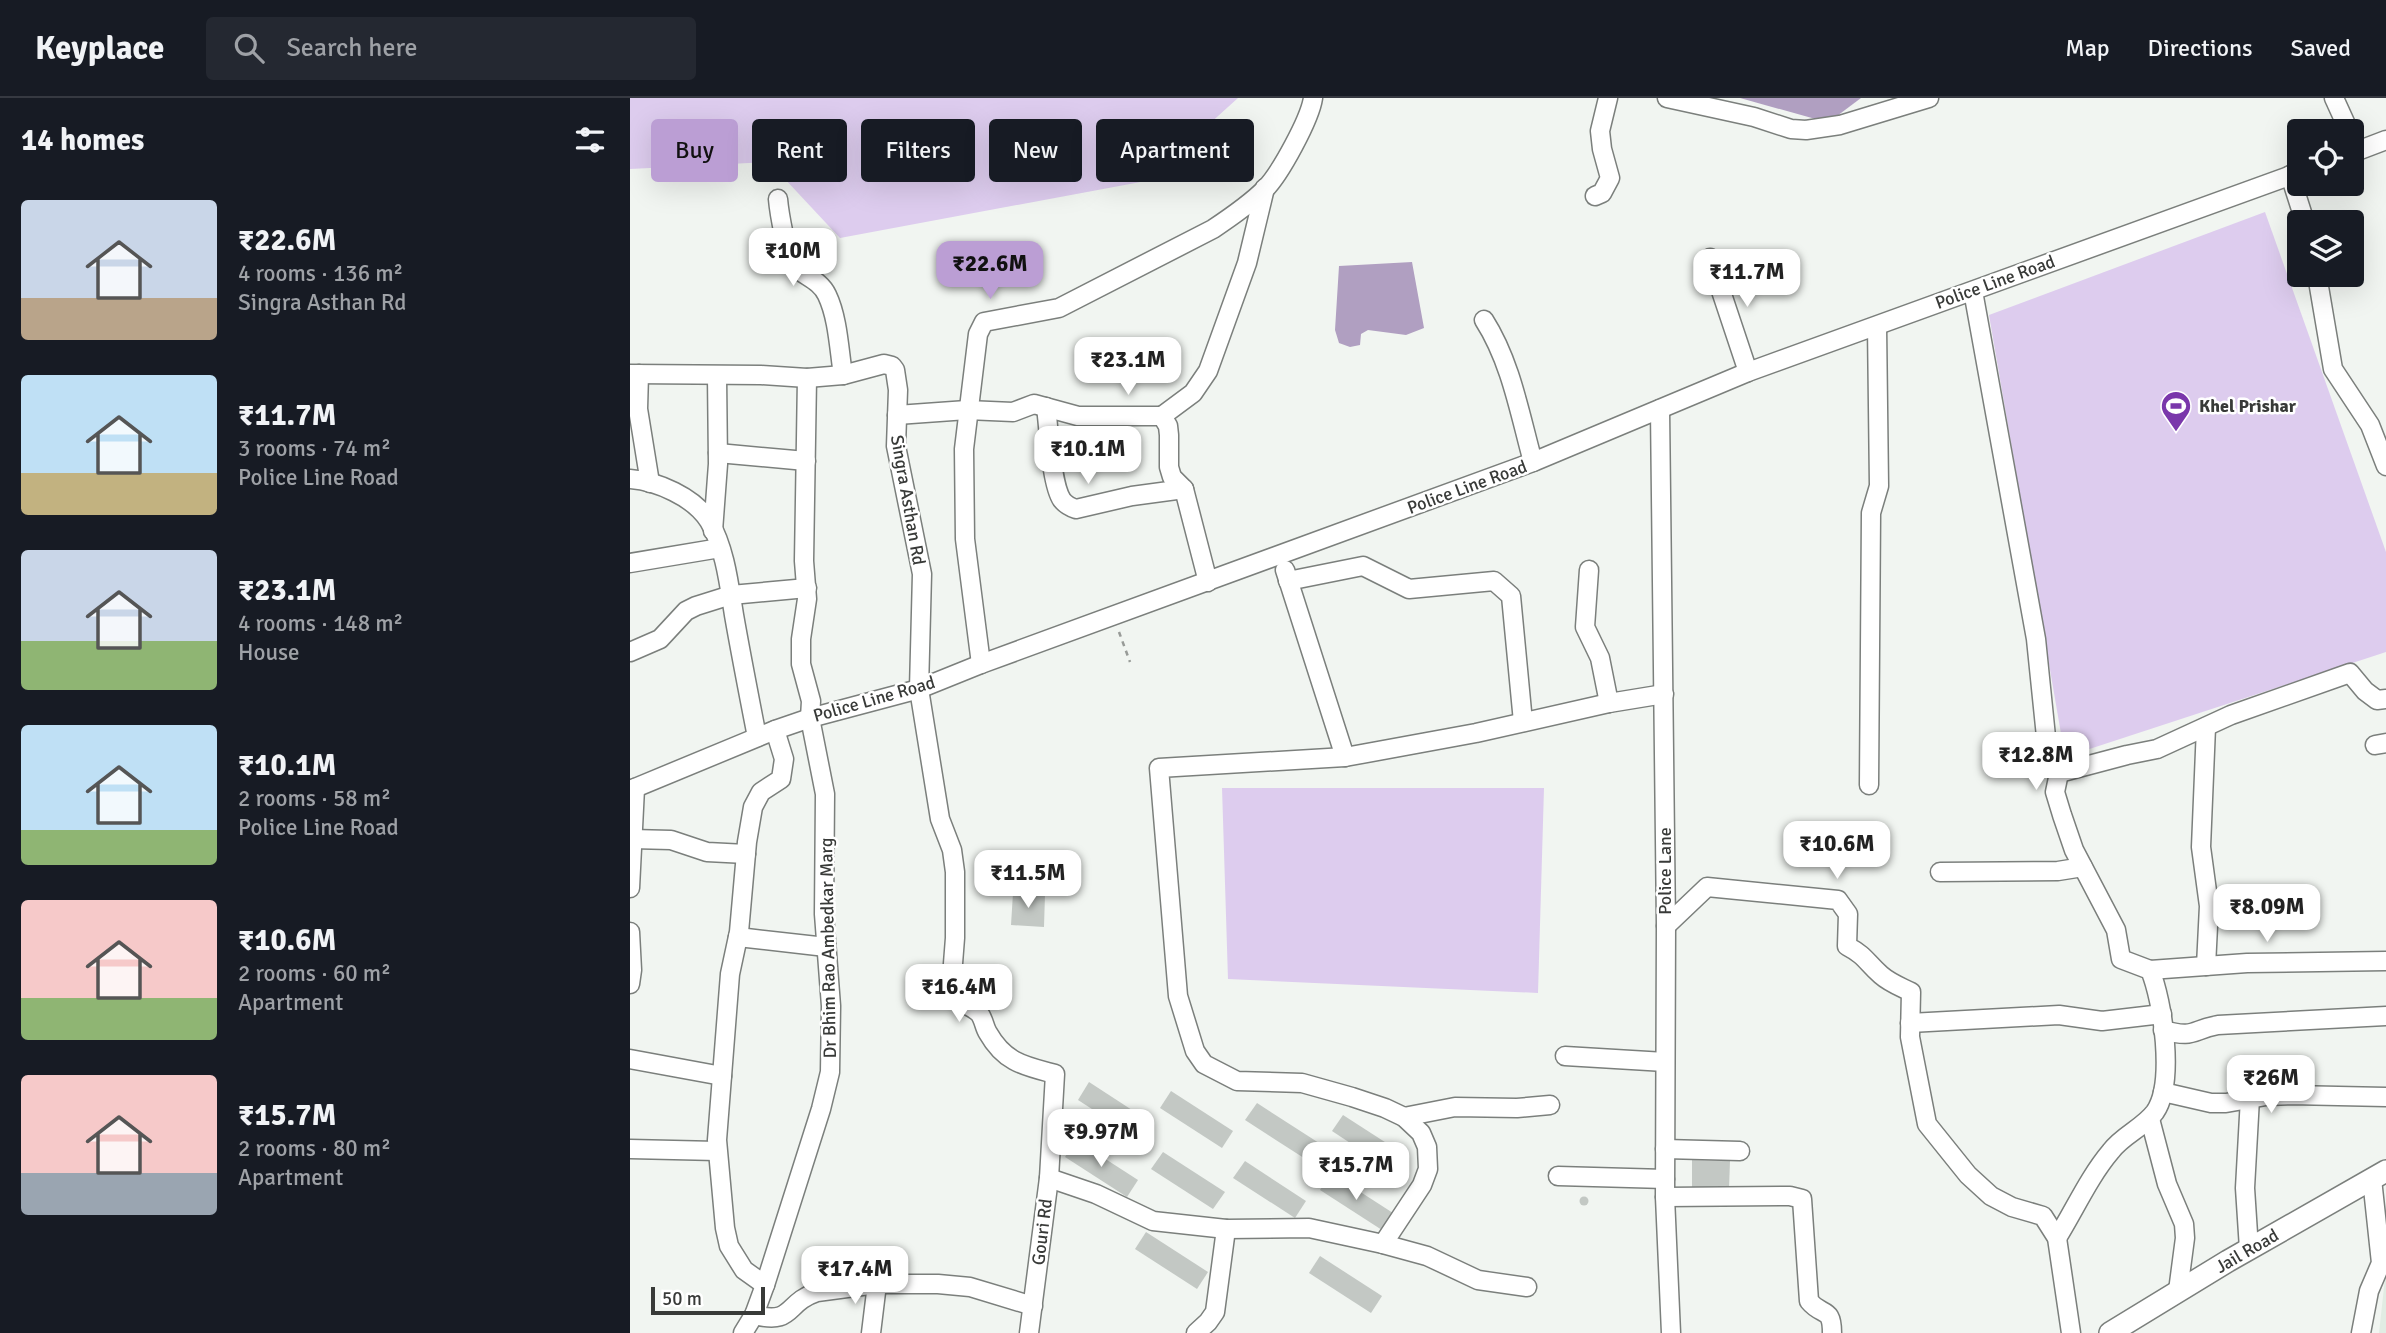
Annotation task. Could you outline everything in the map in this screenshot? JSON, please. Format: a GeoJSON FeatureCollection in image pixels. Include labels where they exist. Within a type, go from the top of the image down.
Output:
{"type":"FeatureCollection","features":[{"type":"Feature","properties":{"kind":"main road","name":"Jail Road"},"geometry":{"type":"LineString","coordinates":[[2110,1333],[2379,1175]]}},
{"type":"Feature","properties":{"kind":"street"},"geometry":{"type":"LineString","coordinates":[[897,415],[967,410],[1013,412],[1034,404],[1093,417],[1162,416],[1193,393],[1216,353],[1247,264],[1265,188],[1300,132],[1312,98]]}},
{"type":"Feature","properties":{"kind":"street"},"geometry":{"type":"LineString","coordinates":[[1595,196],[1602,193],[1610,178],[1600,131],[1608,98]]}},
{"type":"Feature","properties":{"kind":"street"},"geometry":{"type":"LineString","coordinates":[[1667,98],[1806,130],[1840,125],[1929,98]]}},
{"type":"Feature","properties":{"kind":"street"},"geometry":{"type":"LineString","coordinates":[[2334,98],[2344,119]]}},
{"type":"Feature","properties":{"kind":"street"},"geometry":{"type":"LineString","coordinates":[[2364,145],[2386,140]]}},
{"type":"Feature","properties":{"kind":"street","name":"Police Line Road"},"geometry":{"type":"LineString","coordinates":[[632,789],[775,730],[919,689],[981,663],[1533,462],[1748,372],[2287,176]]}},
{"type":"Feature","properties":{"kind":"street"},"geometry":{"type":"LineString","coordinates":[[981,663],[965,538],[964,449],[978,334],[984,322],[1059,308],[1213,229],[1265,188]]}},
{"type":"Feature","properties":{"kind":"street"},"geometry":{"type":"LineString","coordinates":[[778,199],[781,224],[791,262],[819,283],[828,297],[843,374]]}},
{"type":"Feature","properties":{"kind":"street"},"geometry":{"type":"LineString","coordinates":[[1710,258],[1748,372]]}},
{"type":"Feature","properties":{"kind":"street"},"geometry":{"type":"LineString","coordinates":[[2319,287],[2333,369],[2378,423],[2386,466]]}},
{"type":"Feature","properties":{"kind":"street"},"geometry":{"type":"LineString","coordinates":[[1973,291],[2036,639],[2049,766],[2059,773],[2157,749],[2231,715],[2350,673],[2376,700],[2386,699]]}},
{"type":"Feature","properties":{"kind":"street"},"geometry":{"type":"LineString","coordinates":[[1484,320],[1508,371],[1533,462]]}},
{"type":"Feature","properties":{"kind":"street"},"geometry":{"type":"LineString","coordinates":[[1869,785],[1871,513],[1879,486],[1877,326]]}},
{"type":"Feature","properties":{"kind":"street","name":"Singra Asthan Rd"},"geometry":{"type":"LineString","coordinates":[[635,374],[807,378],[843,374],[884,364],[895,370],[898,390],[896,446],[922,574],[919,689]]}},
{"type":"Feature","properties":{"kind":"street"},"geometry":{"type":"LineString","coordinates":[[635,374],[650,482]]}},
{"type":"Feature","properties":{"kind":"street"},"geometry":{"type":"LineString","coordinates":[[713,531],[718,453],[717,376]]}},
{"type":"Feature","properties":{"kind":"street","name":"Dr Bhim Rao Ambedkar Marg"},"geometry":{"type":"LineString","coordinates":[[743,1333],[754,1315],[765,1285],[828,1083],[831,1006],[826,947],[825,803],[810,718],[811,701],[803,677],[800,652],[807,587],[804,561],[807,378]]}},
{"type":"Feature","properties":{"kind":"street"},"geometry":{"type":"LineString","coordinates":[[1046,407],[1058,487],[1063,502],[1070,507],[1076,509],[1132,496],[1184,489]]}},
{"type":"Feature","properties":{"kind":"street","name":"Police Lane"},"geometry":{"type":"LineString","coordinates":[[1660,409],[1666,926],[1665,1197],[1671,1333]]}},
{"type":"Feature","properties":{"kind":"street"},"geometry":{"type":"LineString","coordinates":[[1162,416],[1168,426],[1168,459],[1172,477],[1184,489],[1208,582]]}},
{"type":"Feature","properties":{"kind":"street"},"geometry":{"type":"LineString","coordinates":[[718,453],[806,461]]}},
{"type":"Feature","properties":{"kind":"street"},"geometry":{"type":"LineString","coordinates":[[630,477],[650,482],[681,496],[700,509],[713,531],[720,548],[731,595],[757,737]]}},
{"type":"Feature","properties":{"kind":"street"},"geometry":{"type":"LineString","coordinates":[[630,564],[720,548]]}},
{"type":"Feature","properties":{"kind":"street"},"geometry":{"type":"LineString","coordinates":[[1279,556],[1345,757]]}},
{"type":"Feature","properties":{"kind":"street"},"geometry":{"type":"LineString","coordinates":[[1288,581],[1363,566],[1409,589],[1494,581],[1511,596],[1523,722]]}},
{"type":"Feature","properties":{"kind":"street"},"geometry":{"type":"LineString","coordinates":[[1589,570],[1585,627],[1600,658],[1609,703]]}},
{"type":"Feature","properties":{"kind":"street"},"geometry":{"type":"LineString","coordinates":[[630,652],[660,639],[686,611],[706,602],[731,595],[807,587]]}},
{"type":"Feature","properties":{"kind":"street","name":"Gouri Rd"},"geometry":{"type":"LineString","coordinates":[[919,689],[940,820],[953,850],[956,939],[951,989],[954,996],[977,1011],[986,1031],[1001,1053],[1016,1063],[1055,1074],[1049,1178],[1029,1333]]}},
{"type":"Feature","properties":{"kind":"street"},"geometry":{"type":"LineString","coordinates":[[1383,1244],[1422,1185],[1428,1169],[1427,1147],[1421,1133],[1404,1117],[1385,1108],[1302,1083],[1245,1082],[1222,1074],[1204,1064],[1195,1051],[1178,996],[1159,768],[1345,757],[1664,694]]}},
{"type":"Feature","properties":{"kind":"street"},"geometry":{"type":"LineString","coordinates":[[2206,727],[2201,847],[2209,906],[2206,966]]}},
{"type":"Feature","properties":{"kind":"street"},"geometry":{"type":"LineString","coordinates":[[765,1285],[744,1269],[729,1246],[717,1151],[730,974],[738,937],[753,807],[757,797],[781,779],[783,774],[784,759],[775,730]]}},
{"type":"Feature","properties":{"kind":"street"},"geometry":{"type":"LineString","coordinates":[[2059,773],[2055,792],[2074,850],[2116,930],[2121,959],[2150,970],[2386,961]]}},
{"type":"Feature","properties":{"kind":"street"},"geometry":{"type":"LineString","coordinates":[[630,888],[632,789]]}},
{"type":"Feature","properties":{"kind":"street"},"geometry":{"type":"LineString","coordinates":[[632,839],[671,839],[707,852],[746,854]]}},
{"type":"Feature","properties":{"kind":"street"},"geometry":{"type":"LineString","coordinates":[[1940,872],[2058,871],[2083,867]]}},
{"type":"Feature","properties":{"kind":"street"},"geometry":{"type":"LineString","coordinates":[[1666,926],[1707,887],[1838,900],[1848,914],[1847,946],[1865,955],[1889,981],[1911,992],[1910,1037],[1927,1124],[1975,1182],[1991,1196],[2012,1207],[2043,1216],[2057,1238],[2071,1333]]}},
{"type":"Feature","properties":{"kind":"street"},"geometry":{"type":"LineString","coordinates":[[630,932],[630,984]]}},
{"type":"Feature","properties":{"kind":"street"},"geometry":{"type":"LineString","coordinates":[[738,937],[826,947]]}},
{"type":"Feature","properties":{"kind":"street"},"geometry":{"type":"LineString","coordinates":[[2057,1238],[2096,1171],[2113,1148],[2150,1119],[2163,1092],[2163,1022],[2160,996],[2150,970]]}},
{"type":"Feature","properties":{"kind":"street"},"geometry":{"type":"LineString","coordinates":[[1910,1023],[2059,1015],[2102,1021],[2163,1022],[2183,1035],[2218,1025],[2386,1016]]}},
{"type":"Feature","properties":{"kind":"street"},"geometry":{"type":"LineString","coordinates":[[1564,1056],[1665,1062]]}},
{"type":"Feature","properties":{"kind":"street"},"geometry":{"type":"LineString","coordinates":[[630,1059],[722,1076]]}},
{"type":"Feature","properties":{"kind":"street"},"geometry":{"type":"LineString","coordinates":[[2163,1092],[2211,1103],[2291,1095],[2386,1097]]}},
{"type":"Feature","properties":{"kind":"street"},"geometry":{"type":"LineString","coordinates":[[2249,1249],[2245,1188],[2250,1098]]}},
{"type":"Feature","properties":{"kind":"street"},"geometry":{"type":"LineString","coordinates":[[1404,1117],[1455,1107],[1517,1108],[1550,1105]]}},
{"type":"Feature","properties":{"kind":"street"},"geometry":{"type":"LineString","coordinates":[[2150,1119],[2167,1184],[2184,1224],[2185,1238],[2178,1291]]}},
{"type":"Feature","properties":{"kind":"street"},"geometry":{"type":"LineString","coordinates":[[630,1149],[717,1151]]}},
{"type":"Feature","properties":{"kind":"street"},"geometry":{"type":"LineString","coordinates":[[1665,1149],[1740,1151]]}},
{"type":"Feature","properties":{"kind":"street"},"geometry":{"type":"LineString","coordinates":[[2361,1333],[2369,1291],[2381,1263],[2379,1175]]}},
{"type":"Feature","properties":{"kind":"street"},"geometry":{"type":"LineString","coordinates":[[1558,1176],[1665,1179]]}},
{"type":"Feature","properties":{"kind":"street"},"geometry":{"type":"LineString","coordinates":[[1049,1178],[1096,1194],[1153,1222],[1226,1229],[1310,1228],[1427,1256],[1478,1280],[1527,1287]]}},
{"type":"Feature","properties":{"kind":"street"},"geometry":{"type":"LineString","coordinates":[[1665,1197],[1790,1196],[1802,1199],[1809,1301],[1830,1316],[1832,1333]]}},
{"type":"Feature","properties":{"kind":"street"},"geometry":{"type":"LineString","coordinates":[[1196,1333],[1215,1312],[1226,1229]]}},
{"type":"Feature","properties":{"kind":"street"},"geometry":{"type":"LineString","coordinates":[[754,1315],[769,1319],[779,1318],[805,1296],[877,1284],[970,1287],[1033,1306]]}},
{"type":"Feature","properties":{"kind":"street"},"geometry":{"type":"LineString","coordinates":[[871,1333],[877,1284]]}},
{"type":"Feature","properties":{"kind":"path"},"geometry":{"type":"LineString","coordinates":[[1113,616],[1130,662]]}},
{"type":"Feature","properties":{"kind":"shaded area"},"geometry":{"type":"Polygon","coordinates":[[[630,98],[1238,98],[1215,119],[1096,119],[1096,182],[1141,182],[840,238],[788,182],[847,182],[847,119],[752,119],[752,163],[738,164],[738,119],[651,119],[651,168],[630,169],[630,98]]]}},
{"type":"Feature","properties":{"kind":"shaded area"},"geometry":{"type":"Polygon","coordinates":[[[1740,98],[1861,98],[1837,116],[1819,120],[1740,98]]]}},
{"type":"Feature","properties":{"kind":"shaded area","name":"Khel Prishar"},"geometry":{"type":"Polygon","coordinates":[[[2265,212],[2287,274],[2287,287],[2292,287],[2386,552],[2386,652],[2065,757],[1989,315],[2265,212]]]}},
{"type":"Feature","properties":{"kind":"shaded area"},"geometry":{"type":"Polygon","coordinates":[[[1412,262],[1424,328],[1406,335],[1368,330],[1361,334],[1360,345],[1350,347],[1339,343],[1335,330],[1339,266],[1412,262]]]}},
{"type":"Feature","properties":{"kind":"shaded area"},"geometry":{"type":"Polygon","coordinates":[[[1222,788],[1544,788],[1538,993],[1228,979],[1222,788]]]}},
{"type":"Feature","properties":{"kind":"shaded area"},"geometry":{"type":"Polygon","coordinates":[[[2386,1269],[2386,1333],[2379,1333],[2386,1269]]]}},
{"type":"Feature","properties":{"kind":"building"},"geometry":{"type":"Polygon","coordinates":[[[1013,893],[1045,894],[1044,927],[1011,925],[1013,893]]]}},
{"type":"Feature","properties":{"kind":"building"},"geometry":{"type":"Polygon","coordinates":[[[1089,1082],[1152,1123],[1140,1140],[1078,1100],[1089,1082]]]}},
{"type":"Feature","properties":{"kind":"building"},"geometry":{"type":"Polygon","coordinates":[[[1171,1091],[1233,1131],[1222,1148],[1160,1108],[1171,1091]]]}},
{"type":"Feature","properties":{"kind":"building"},"geometry":{"type":"Polygon","coordinates":[[[1257,1103],[1319,1143],[1307,1160],[1245,1120],[1257,1103]]]}},
{"type":"Feature","properties":{"kind":"building"},"geometry":{"type":"Polygon","coordinates":[[[1343,1115],[1405,1155],[1394,1172],[1332,1131],[1343,1115]]]}},
{"type":"Feature","properties":{"kind":"building"},"geometry":{"type":"Polygon","coordinates":[[[1076,1140],[1138,1180],[1127,1197],[1065,1157],[1076,1140]]]}},
{"type":"Feature","properties":{"kind":"building"},"geometry":{"type":"Polygon","coordinates":[[[1163,1152],[1225,1192],[1213,1209],[1151,1169],[1163,1152]]]}},
{"type":"Feature","properties":{"kind":"building"},"geometry":{"type":"Polygon","coordinates":[[[1692,1160],[1730,1161],[1729,1189],[1692,1188],[1692,1160]]]}},
{"type":"Feature","properties":{"kind":"building"},"geometry":{"type":"Polygon","coordinates":[[[1245,1161],[1306,1201],[1295,1218],[1233,1178],[1245,1161]]]}},
{"type":"Feature","properties":{"kind":"building"},"geometry":{"type":"Polygon","coordinates":[[[1331,1173],[1393,1213],[1382,1230],[1320,1190],[1331,1173]]]}},
{"type":"Feature","properties":{"kind":"building"},"geometry":{"type":"Polygon","coordinates":[[[1584,1196],[1589,1201],[1584,1206],[1579,1201],[1584,1196]]]}},
{"type":"Feature","properties":{"kind":"building"},"geometry":{"type":"Polygon","coordinates":[[[1146,1232],[1208,1272],[1197,1289],[1135,1249],[1146,1232]]]}},
{"type":"Feature","properties":{"kind":"building"},"geometry":{"type":"Polygon","coordinates":[[[1320,1256],[1382,1296],[1371,1313],[1309,1273],[1320,1256]]]}},
{"type":"Feature","properties":{"kind":"place","name":"Khel Prishar"},"geometry":{"type":"Point","coordinates":[2176,433]}}]}
